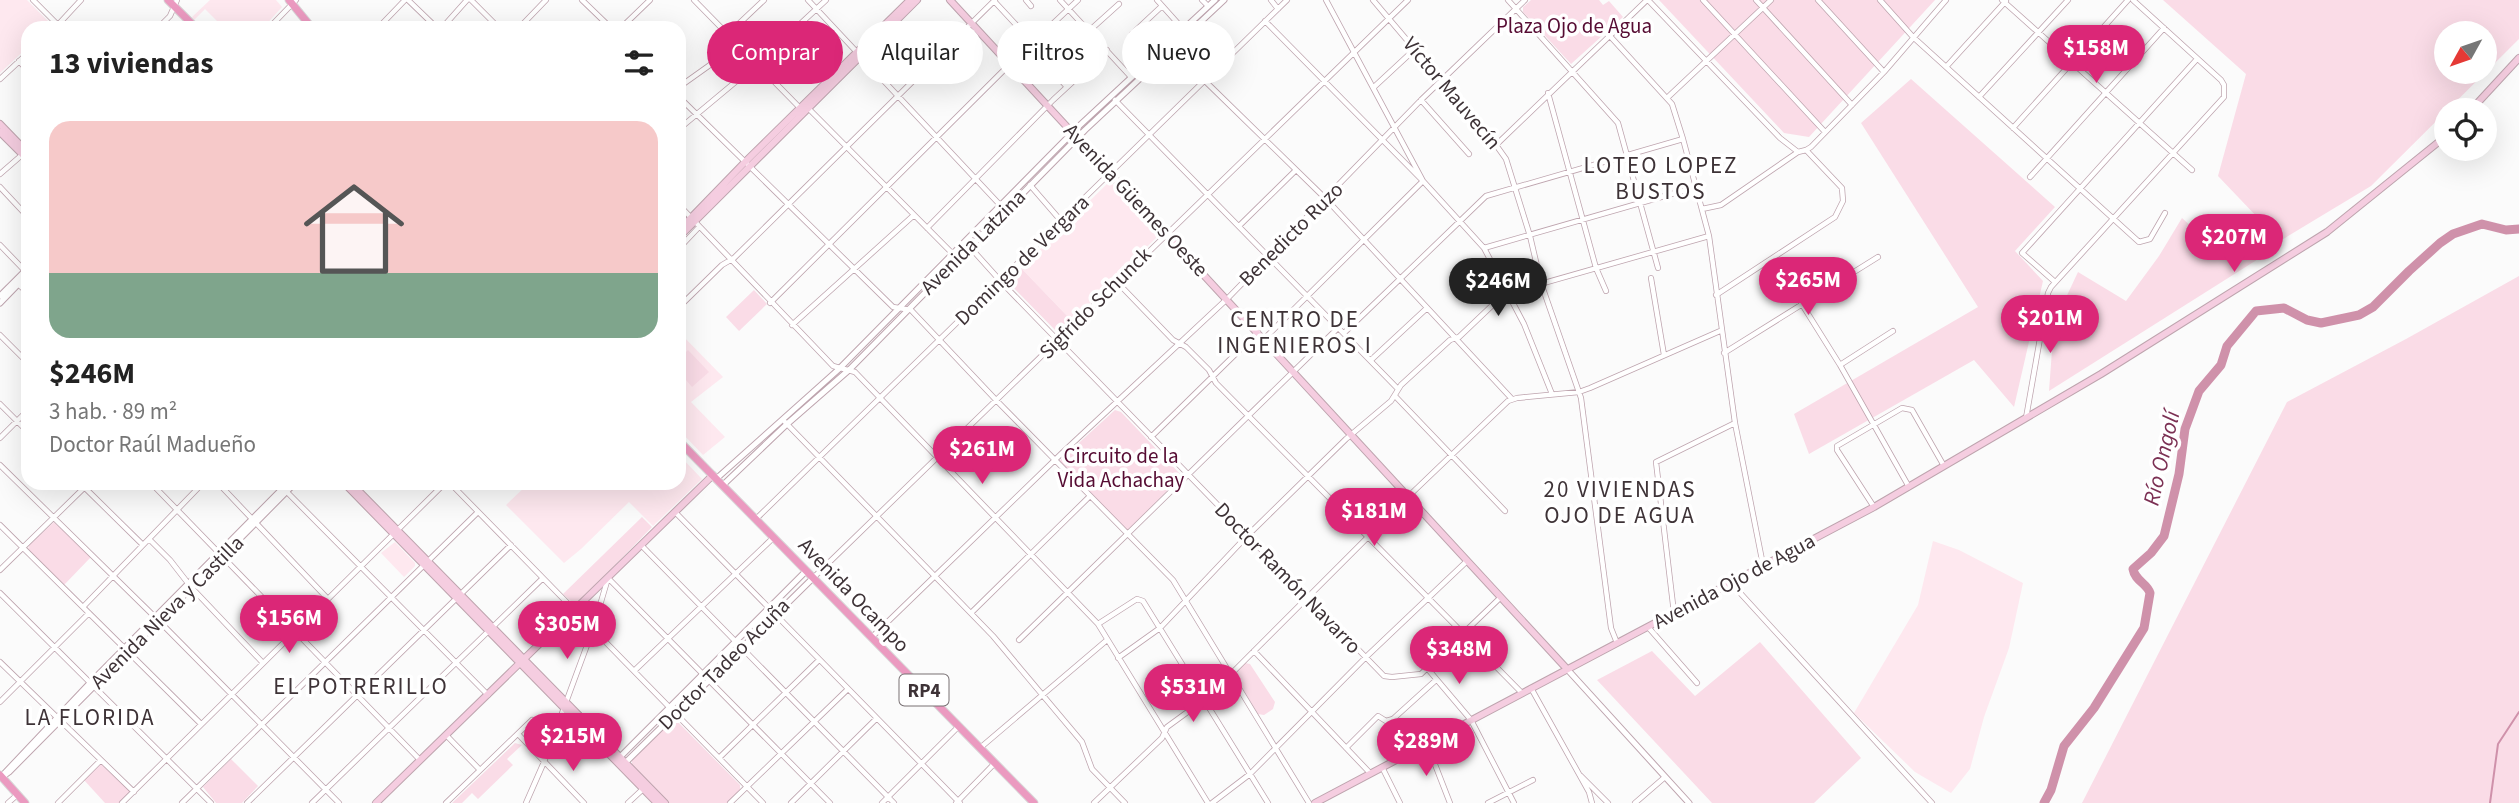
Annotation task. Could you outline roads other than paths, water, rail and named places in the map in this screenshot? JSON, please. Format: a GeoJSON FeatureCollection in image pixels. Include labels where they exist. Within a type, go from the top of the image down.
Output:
{"type":"FeatureCollection","features":[{"type":"Feature","properties":{"kind":"main road"},"geometry":{"type":"LineString","coordinates":[[891,21],[910,0]]}},
{"type":"Feature","properties":{"kind":"main road"},"geometry":{"type":"LineString","coordinates":[[895,21],[917,0]]}},
{"type":"Feature","properties":{"kind":"main road","name":"Avenida Güemes Oeste"},"geometry":{"type":"LineString","coordinates":[[950,0],[970,21]]}},
{"type":"Feature","properties":{"kind":"main road"},"geometry":{"type":"LineString","coordinates":[[292,1],[307,21]]}},
{"type":"Feature","properties":{"kind":"main road"},"geometry":{"type":"LineString","coordinates":[[173,2],[190,21]]}},
{"type":"Feature","properties":{"kind":"main road","name":"Avenida Güemes Oeste"},"geometry":{"type":"LineString","coordinates":[[983,35],[997,50]]}},
{"type":"Feature","properties":{"kind":"main road"},"geometry":{"type":"LineString","coordinates":[[686,233],[747,164],[857,57]]}},
{"type":"Feature","properties":{"kind":"main road"},"geometry":{"type":"LineString","coordinates":[[2482,98],[2519,58]]}},
{"type":"Feature","properties":{"kind":"main road","name":"Avenida Güemes Oeste"},"geometry":{"type":"LineString","coordinates":[[1028,84],[1567,669]]}},
{"type":"Feature","properties":{"kind":"main road"},"geometry":{"type":"LineString","coordinates":[[0,124],[21,148]]}},
{"type":"Feature","properties":{"kind":"main road"},"geometry":{"type":"LineString","coordinates":[[0,132],[21,150]]}},
{"type":"Feature","properties":{"kind":"main road","name":"Avenida Ojo de Agua"},"geometry":{"type":"LineString","coordinates":[[1314,803],[1874,507],[2101,374],[2327,232],[2434,146]]}},
{"type":"Feature","properties":{"kind":"main road"},"geometry":{"type":"LineString","coordinates":[[686,226],[695,222]]}},
{"type":"Feature","properties":{"kind":"main road","name":"Avenida Ocampo"},"geometry":{"type":"LineString","coordinates":[[686,448],[1030,802]]}},
{"type":"Feature","properties":{"kind":"main road"},"geometry":{"type":"LineString","coordinates":[[376,803],[675,512],[717,480]]}},
{"type":"Feature","properties":{"kind":"main road"},"geometry":{"type":"LineString","coordinates":[[351,490],[396,532]]}},
{"type":"Feature","properties":{"kind":"main road"},"geometry":{"type":"LineString","coordinates":[[357,490],[565,705],[665,803]]}},
{"type":"Feature","properties":{"kind":"main road"},"geometry":{"type":"LineString","coordinates":[[621,761],[657,803]]}},
{"type":"Feature","properties":{"kind":"main road"},"geometry":{"type":"LineString","coordinates":[[1,776],[25,803]]}},
{"type":"Feature","properties":{"kind":"street"},"geometry":{"type":"LineString","coordinates":[[33,0],[52,21]]}},
{"type":"Feature","properties":{"kind":"street"},"geometry":{"type":"LineString","coordinates":[[63,21],[81,0]]}},
{"type":"Feature","properties":{"kind":"street"},"geometry":{"type":"LineString","coordinates":[[385,21],[406,0],[431,21]]}},
{"type":"Feature","properties":{"kind":"street"},"geometry":{"type":"LineString","coordinates":[[446,21],[469,0],[492,21]]}},
{"type":"Feature","properties":{"kind":"street"},"geometry":{"type":"LineString","coordinates":[[526,21],[547,0]]}},
{"type":"Feature","properties":{"kind":"street"},"geometry":{"type":"LineString","coordinates":[[582,0],[604,21]]}},
{"type":"Feature","properties":{"kind":"street"},"geometry":{"type":"LineString","coordinates":[[628,21],[650,0]]}},
{"type":"Feature","properties":{"kind":"street"},"geometry":{"type":"LineString","coordinates":[[694,0],[714,21]]}},
{"type":"Feature","properties":{"kind":"street"},"geometry":{"type":"LineString","coordinates":[[741,21],[764,0]]}},
{"type":"Feature","properties":{"kind":"street"},"geometry":{"type":"LineString","coordinates":[[807,0],[857,51]]}},
{"type":"Feature","properties":{"kind":"street"},"geometry":{"type":"LineString","coordinates":[[803,21],[826,0]]}},
{"type":"Feature","properties":{"kind":"street"},"geometry":{"type":"LineString","coordinates":[[972,21],[994,0],[1013,21]]}},
{"type":"Feature","properties":{"kind":"street"},"geometry":{"type":"LineString","coordinates":[[1026,0],[1031,6]]}},
{"type":"Feature","properties":{"kind":"street"},"geometry":{"type":"LineString","coordinates":[[1060,0],[1079,21]]}},
{"type":"Feature","properties":{"kind":"street"},"geometry":{"type":"LineString","coordinates":[[1055,21],[1078,0]]}},
{"type":"Feature","properties":{"kind":"street"},"geometry":{"type":"LineString","coordinates":[[1157,0],[1177,21]]}},
{"type":"Feature","properties":{"kind":"street"},"geometry":{"type":"LineString","coordinates":[[1202,0],[1208,6]]}},
{"type":"Feature","properties":{"kind":"street","name":"Avenida Latzina"},"geometry":{"type":"LineString","coordinates":[[1192,21],[1215,0]]}},
{"type":"Feature","properties":{"kind":"street","name":"Avenida Latzina"},"geometry":{"type":"LineString","coordinates":[[1198,21],[1224,0]]}},
{"type":"Feature","properties":{"kind":"street"},"geometry":{"type":"LineString","coordinates":[[1271,0],[1278,9]]}},
{"type":"Feature","properties":{"kind":"street","name":"Domingo de Vergara"},"geometry":{"type":"LineString","coordinates":[[1235,50],[1287,0]]}},
{"type":"Feature","properties":{"kind":"street"},"geometry":{"type":"LineString","coordinates":[[1326,0],[1356,51],[1423,181]]}},
{"type":"Feature","properties":{"kind":"street","name":"Víctor Mauvecín"},"geometry":{"type":"LineString","coordinates":[[1373,0],[1506,159],[1530,236],[1541,283],[1579,392],[1611,628],[1617,643]]}},
{"type":"Feature","properties":{"kind":"street","name":"Sigfrido Schunck"},"geometry":{"type":"LineString","coordinates":[[813,578],[1408,0]]}},
{"type":"Feature","properties":{"kind":"street"},"geometry":{"type":"LineString","coordinates":[[1508,0],[1618,123],[1658,268]]}},
{"type":"Feature","properties":{"kind":"street","name":"Benedicto Ruzo"},"geometry":{"type":"LineString","coordinates":[[871,637],[1227,299],[1394,127],[1525,0]]}},
{"type":"Feature","properties":{"kind":"street"},"geometry":{"type":"LineString","coordinates":[[1496,145],[1647,0],[1780,138],[1798,152]]}},
{"type":"Feature","properties":{"kind":"street"},"geometry":{"type":"LineString","coordinates":[[1703,0],[1825,132]]}},
{"type":"Feature","properties":{"kind":"street"},"geometry":{"type":"LineString","coordinates":[[1756,0],[1852,105]]}},
{"type":"Feature","properties":{"kind":"street"},"geometry":{"type":"LineString","coordinates":[[1667,98],[1771,0]]}},
{"type":"Feature","properties":{"kind":"street"},"geometry":{"type":"LineString","coordinates":[[1818,0],[1884,72]]}},
{"type":"Feature","properties":{"kind":"street"},"geometry":{"type":"LineString","coordinates":[[1880,0],[1913,37],[2139,242],[2150,239],[2165,213]]}},
{"type":"Feature","properties":{"kind":"street"},"geometry":{"type":"LineString","coordinates":[[1702,209],[1721,205],[1798,152],[1806,150],[1884,72],[1946,0]]}},
{"type":"Feature","properties":{"kind":"street"},"geometry":{"type":"LineString","coordinates":[[1979,97],[2068,0]]}},
{"type":"Feature","properties":{"kind":"street"},"geometry":{"type":"LineString","coordinates":[[2013,128],[2131,0],[2221,80],[2225,90],[2224,97],[2055,282],[2048,293],[2026,418]]}},
{"type":"Feature","properties":{"kind":"street"},"geometry":{"type":"LineString","coordinates":[[275,21],[292,1]]}},
{"type":"Feature","properties":{"kind":"street"},"geometry":{"type":"LineString","coordinates":[[1946,67],[2004,1],[2192,170]]}},
{"type":"Feature","properties":{"kind":"street"},"geometry":{"type":"LineString","coordinates":[[165,21],[170,16],[173,2]]}},
{"type":"Feature","properties":{"kind":"street"},"geometry":{"type":"LineString","coordinates":[[1100,21],[1119,4]]}},
{"type":"Feature","properties":{"kind":"street"},"geometry":{"type":"LineString","coordinates":[[1146,21],[1163,6]]}},
{"type":"Feature","properties":{"kind":"street"},"geometry":{"type":"LineString","coordinates":[[1265,21],[1423,181],[1484,248],[1524,324],[1552,394]]}},
{"type":"Feature","properties":{"kind":"street"},"geometry":{"type":"LineString","coordinates":[[2030,177],[2164,28]]}},
{"type":"Feature","properties":{"kind":"street"},"geometry":{"type":"LineString","coordinates":[[1609,35],[1672,104],[1683,139],[1709,236],[1720,331],[1735,423],[1763,565]]}},
{"type":"Feature","properties":{"kind":"street"},"geometry":{"type":"LineString","coordinates":[[1374,88],[1415,50]]}},
{"type":"Feature","properties":{"kind":"street"},"geometry":{"type":"LineString","coordinates":[[1108,51],[1122,67]]}},
{"type":"Feature","properties":{"kind":"street"},"geometry":{"type":"LineString","coordinates":[[2055,282],[2022,253],[2197,58]]}},
{"type":"Feature","properties":{"kind":"street"},"geometry":{"type":"LineString","coordinates":[[0,79],[19,61]]}},
{"type":"Feature","properties":{"kind":"street"},"geometry":{"type":"LineString","coordinates":[[686,82],[707,67]]}},
{"type":"Feature","properties":{"kind":"street"},"geometry":{"type":"LineString","coordinates":[[771,303],[997,77]]}},
{"type":"Feature","properties":{"kind":"street"},"geometry":{"type":"LineString","coordinates":[[686,123],[733,84]]}},
{"type":"Feature","properties":{"kind":"street"},"geometry":{"type":"LineString","coordinates":[[778,84],[847,146],[957,258]]}},
{"type":"Feature","properties":{"kind":"street"},"geometry":{"type":"LineString","coordinates":[[888,84],[1002,208]]}},
{"type":"Feature","properties":{"kind":"street"},"geometry":{"type":"LineString","coordinates":[[686,300],[722,265],[730,261],[909,84]]}},
{"type":"Feature","properties":{"kind":"street"},"geometry":{"type":"LineString","coordinates":[[1064,84],[1067,87]]}},
{"type":"Feature","properties":{"kind":"street"},"geometry":{"type":"LineString","coordinates":[[927,228],[1070,84]]}},
{"type":"Feature","properties":{"kind":"street","name":"Avenida Latzina"},"geometry":{"type":"LineString","coordinates":[[1113,98],[1125,84]]}},
{"type":"Feature","properties":{"kind":"street","name":"Avenida Latzina"},"geometry":{"type":"LineString","coordinates":[[784,421],[850,369],[1002,208],[1128,84]]}},
{"type":"Feature","properties":{"kind":"street","name":"Domingo de Vergara"},"geometry":{"type":"LineString","coordinates":[[756,519],[1202,84]]}},
{"type":"Feature","properties":{"kind":"street"},"geometry":{"type":"LineString","coordinates":[[1208,84],[1325,199],[1512,399]]}},
{"type":"Feature","properties":{"kind":"street"},"geometry":{"type":"LineString","coordinates":[[1548,93],[1596,268],[1606,291]]}},
{"type":"Feature","properties":{"kind":"street"},"geometry":{"type":"LineString","coordinates":[[1113,98],[1398,389]]}},
{"type":"Feature","properties":{"kind":"street"},"geometry":{"type":"LineString","coordinates":[[1421,100],[1469,154]]}},
{"type":"Feature","properties":{"kind":"street"},"geometry":{"type":"LineString","coordinates":[[686,104],[893,307],[911,310],[1055,461],[1168,574],[1309,803]]}},
{"type":"Feature","properties":{"kind":"street","name":"Avenida Latzina"},"geometry":{"type":"LineString","coordinates":[[717,480],[839,369],[952,253],[1030,185],[1075,135]]}},
{"type":"Feature","properties":{"kind":"street"},"geometry":{"type":"LineString","coordinates":[[1344,333],[1486,196],[1683,139]]}},
{"type":"Feature","properties":{"kind":"street"},"geometry":{"type":"LineString","coordinates":[[1716,295],[1835,217],[1843,201],[1842,188],[1806,150]]}},
{"type":"Feature","properties":{"kind":"street"},"geometry":{"type":"LineString","coordinates":[[0,174],[21,158]]}},
{"type":"Feature","properties":{"kind":"street"},"geometry":{"type":"LineString","coordinates":[[1239,227],[1296,170]]}},
{"type":"Feature","properties":{"kind":"street"},"geometry":{"type":"LineString","coordinates":[[1264,339],[1423,181]]}},
{"type":"Feature","properties":{"kind":"street"},"geometry":{"type":"LineString","coordinates":[[1030,185],[1062,222]]}},
{"type":"Feature","properties":{"kind":"street"},"geometry":{"type":"LineString","coordinates":[[0,187],[21,210]]}},
{"type":"Feature","properties":{"kind":"street"},"geometry":{"type":"LineString","coordinates":[[1484,248],[1696,187]]}},
{"type":"Feature","properties":{"kind":"street"},"geometry":{"type":"LineString","coordinates":[[686,212],[832,366],[850,369],[880,398],[1098,624],[1210,803],[1250,774],[1366,657],[1468,561]]}},
{"type":"Feature","properties":{"kind":"street"},"geometry":{"type":"LineString","coordinates":[[792,325],[914,215]]}},
{"type":"Feature","properties":{"kind":"street"},"geometry":{"type":"LineString","coordinates":[[1118,658],[1160,628],[1247,536],[1395,396],[1398,389],[1450,340],[1459,337],[1509,293],[1709,236]]}},
{"type":"Feature","properties":{"kind":"street"},"geometry":{"type":"LineString","coordinates":[[0,245],[21,266]]}},
{"type":"Feature","properties":{"kind":"street","name":"Doctor Ramón Navarro"},"geometry":{"type":"LineString","coordinates":[[969,246],[1057,341],[1366,657],[1388,677],[1414,676],[1427,668]]}},
{"type":"Feature","properties":{"kind":"street"},"geometry":{"type":"LineString","coordinates":[[1724,353],[1878,257]]}},
{"type":"Feature","properties":{"kind":"street"},"geometry":{"type":"LineString","coordinates":[[1773,258],[1840,365],[1909,486]]}},
{"type":"Feature","properties":{"kind":"street"},"geometry":{"type":"LineString","coordinates":[[0,296],[21,278]]}},
{"type":"Feature","properties":{"kind":"street"},"geometry":{"type":"LineString","coordinates":[[1651,278],[1664,355]]}},
{"type":"Feature","properties":{"kind":"street"},"geometry":{"type":"LineString","coordinates":[[17,282],[21,286]]}},
{"type":"Feature","properties":{"kind":"street"},"geometry":{"type":"LineString","coordinates":[[0,303],[17,282]]}},
{"type":"Feature","properties":{"kind":"street"},"geometry":{"type":"LineString","coordinates":[[1117,282],[1202,362],[1216,383],[1522,693]]}},
{"type":"Feature","properties":{"kind":"street"},"geometry":{"type":"LineString","coordinates":[[1371,360],[1427,308]]}},
{"type":"Feature","properties":{"kind":"street"},"geometry":{"type":"LineString","coordinates":[[1019,640],[1339,327]]}},
{"type":"Feature","properties":{"kind":"street"},"geometry":{"type":"LineString","coordinates":[[1094,803],[1162,738],[1167,727],[1204,700],[1367,537],[1512,399],[1579,392],[1720,331]]}},
{"type":"Feature","properties":{"kind":"street"},"geometry":{"type":"LineString","coordinates":[[1840,365],[1893,331]]}},
{"type":"Feature","properties":{"kind":"street"},"geometry":{"type":"LineString","coordinates":[[1151,437],[1258,332]]}},
{"type":"Feature","properties":{"kind":"street"},"geometry":{"type":"LineString","coordinates":[[0,335],[21,356]]}},
{"type":"Feature","properties":{"kind":"street"},"geometry":{"type":"LineString","coordinates":[[1395,396],[1505,511]]}},
{"type":"Feature","properties":{"kind":"street"},"geometry":{"type":"LineString","coordinates":[[0,404],[21,425]]}},
{"type":"Feature","properties":{"kind":"street"},"geometry":{"type":"LineString","coordinates":[[1874,507],[1837,446],[1902,408],[1912,410],[1944,466]]}},
{"type":"Feature","properties":{"kind":"street"},"geometry":{"type":"LineString","coordinates":[[0,438],[21,417]]}},
{"type":"Feature","properties":{"kind":"street"},"geometry":{"type":"LineString","coordinates":[[784,421],[971,613],[1082,742],[1090,766],[1125,803]]}},
{"type":"Feature","properties":{"kind":"street"},"geometry":{"type":"LineString","coordinates":[[1674,613],[1656,463],[1735,423]]}},
{"type":"Feature","properties":{"kind":"street"},"geometry":{"type":"LineString","coordinates":[[0,465],[21,486]]}},
{"type":"Feature","properties":{"kind":"street"},"geometry":{"type":"LineString","coordinates":[[25,490],[339,803]]}},
{"type":"Feature","properties":{"kind":"street"},"geometry":{"type":"LineString","coordinates":[[0,570],[82,490]]}},
{"type":"Feature","properties":{"kind":"street"},"geometry":{"type":"LineString","coordinates":[[92,490],[143,545]]}},
{"type":"Feature","properties":{"kind":"street"},"geometry":{"type":"LineString","coordinates":[[157,490],[420,760]]}},
{"type":"Feature","properties":{"kind":"street"},"geometry":{"type":"LineString","coordinates":[[83,607],[197,490]]}},
{"type":"Feature","properties":{"kind":"street"},"geometry":{"type":"LineString","coordinates":[[225,490],[327,598]]}},
{"type":"Feature","properties":{"kind":"street"},"geometry":{"type":"LineString","coordinates":[[285,490],[488,695]]}},
{"type":"Feature","properties":{"kind":"street","name":"Avenida Nieva y Castilla"},"geometry":{"type":"LineString","coordinates":[[1,776],[285,490]]}},
{"type":"Feature","properties":{"kind":"street"},"geometry":{"type":"LineString","coordinates":[[122,803],[438,490]]}},
{"type":"Feature","properties":{"kind":"street"},"geometry":{"type":"LineString","coordinates":[[457,490],[763,803]]}},
{"type":"Feature","properties":{"kind":"street"},"geometry":{"type":"LineString","coordinates":[[971,613],[1090,496]]}},
{"type":"Feature","properties":{"kind":"street"},"geometry":{"type":"LineString","coordinates":[[182,803],[479,512]]}},
{"type":"Feature","properties":{"kind":"street"},"geometry":{"type":"LineString","coordinates":[[675,512],[958,802],[995,763]]}},
{"type":"Feature","properties":{"kind":"street"},"geometry":{"type":"LineString","coordinates":[[0,525],[201,724]]}},
{"type":"Feature","properties":{"kind":"street"},"geometry":{"type":"LineString","coordinates":[[634,671],[774,538]]}},
{"type":"Feature","properties":{"kind":"street"},"geometry":{"type":"LineString","coordinates":[[149,539],[263,663]]}},
{"type":"Feature","properties":{"kind":"street"},"geometry":{"type":"LineString","coordinates":[[247,803],[511,545]]}},
{"type":"Feature","properties":{"kind":"street"},"geometry":{"type":"LineString","coordinates":[[641,545],[894,803]]}},
{"type":"Feature","properties":{"kind":"street","name":"Doctor Tadeo Acuña"},"geometry":{"type":"LineString","coordinates":[[621,761],[668,707],[806,571]]}},
{"type":"Feature","properties":{"kind":"street"},"geometry":{"type":"LineString","coordinates":[[312,803],[543,578]]}},
{"type":"Feature","properties":{"kind":"street"},"geometry":{"type":"LineString","coordinates":[[526,803],[593,629],[608,578],[830,803]]}},
{"type":"Feature","properties":{"kind":"street","name":"Doctor Tadeo Acuña"},"geometry":{"type":"LineString","coordinates":[[621,761],[675,713],[813,578]]}},
{"type":"Feature","properties":{"kind":"street"},"geometry":{"type":"LineString","coordinates":[[1730,582],[1931,803]]}},
{"type":"Feature","properties":{"kind":"street"},"geometry":{"type":"LineString","coordinates":[[0,593],[211,803]]}},
{"type":"Feature","properties":{"kind":"street"},"geometry":{"type":"LineString","coordinates":[[1501,597],[1427,668],[1471,720],[1514,803]]}},
{"type":"Feature","properties":{"kind":"street"},"geometry":{"type":"LineString","coordinates":[[1098,624],[1140,598],[1268,803]]}},
{"type":"Feature","properties":{"kind":"street"},"geometry":{"type":"LineString","coordinates":[[0,702],[89,613]]}},
{"type":"Feature","properties":{"kind":"street"},"geometry":{"type":"LineString","coordinates":[[1648,627],[1697,683]]}},
{"type":"Feature","properties":{"kind":"street"},"geometry":{"type":"LineString","coordinates":[[980,748],[1107,640]]}},
{"type":"Feature","properties":{"kind":"street"},"geometry":{"type":"LineString","coordinates":[[1254,652],[1370,773]]}},
{"type":"Feature","properties":{"kind":"street"},"geometry":{"type":"LineString","coordinates":[[719,758],[819,660]]}},
{"type":"Feature","properties":{"kind":"street"},"geometry":{"type":"LineString","coordinates":[[0,662],[134,792]]}},
{"type":"Feature","properties":{"kind":"street","name":"Avenida Güemes Oeste"},"geometry":{"type":"LineString","coordinates":[[1567,669],[1689,803]]}},
{"type":"Feature","properties":{"kind":"street"},"geometry":{"type":"LineString","coordinates":[[1346,748],[1378,716],[1386,721],[1393,719],[1436,680]]}},
{"type":"Feature","properties":{"kind":"street"},"geometry":{"type":"LineString","coordinates":[[1531,688],[1592,803]]}},
{"type":"Feature","properties":{"kind":"street"},"geometry":{"type":"LineString","coordinates":[[730,803],[848,689]]}},
{"type":"Feature","properties":{"kind":"street"},"geometry":{"type":"LineString","coordinates":[[791,803],[876,719]]}},
{"type":"Feature","properties":{"kind":"street"},"geometry":{"type":"LineString","coordinates":[[446,803],[532,720]]}},
{"type":"Feature","properties":{"kind":"street"},"geometry":{"type":"LineString","coordinates":[[882,803],[959,726]]}},
{"type":"Feature","properties":{"kind":"street"},"geometry":{"type":"LineString","coordinates":[[517,734],[584,803]]}},
{"type":"Feature","properties":{"kind":"street"},"geometry":{"type":"LineString","coordinates":[[446,735],[480,770]]}},
{"type":"Feature","properties":{"kind":"street"},"geometry":{"type":"LineString","coordinates":[[1426,743],[1450,803]]}},
{"type":"Feature","properties":{"kind":"street"},"geometry":{"type":"LineString","coordinates":[[58,803],[101,760]]}},
{"type":"Feature","properties":{"kind":"street"},"geometry":{"type":"LineString","coordinates":[[1382,767],[1400,803]]}},
{"type":"Feature","properties":{"kind":"street"},"geometry":{"type":"LineString","coordinates":[[1578,773],[1608,803]]}},
{"type":"Feature","properties":{"kind":"street"},"geometry":{"type":"LineString","coordinates":[[1635,803],[1665,776]]}},
{"type":"Feature","properties":{"kind":"street"},"geometry":{"type":"LineString","coordinates":[[1488,803],[1533,780]]}},
{"type":"Feature","properties":{"kind":"street"},"geometry":{"type":"LineString","coordinates":[[628,803],[643,789]]}},
{"type":"Feature","properties":{"kind":"street"},"geometry":{"type":"LineString","coordinates":[[8,803],[18,794]]}},
{"type":"Feature","properties":{"kind":"waterway","name":"Río Ongolí"},"geometry":{"type":"LineString","coordinates":[[2044,803],[2051,790],[2064,746],[2094,708],[2144,628],[2150,593],[2133,569],[2151,553],[2164,536],[2179,474],[2185,429],[2199,391],[2221,365],[2227,346],[2256,311],[2284,308],[2307,320],[2321,323],[2359,315],[2373,307],[2409,271],[2453,234],[2482,224],[2506,230],[2519,229]]}},
{"type":"Feature","properties":{"kind":"waterway"},"geometry":{"type":"LineString","coordinates":[[2490,803],[2498,744],[2519,712]]}},
{"type":"Feature","properties":{"kind":"district","name":"LOTEO LOPEZ BUSTOS"},"geometry":{"type":"Point","coordinates":[1661,178]}},
{"type":"Feature","properties":{"kind":"district","name":"CENTRO DE INGENIEROS I"},"geometry":{"type":"Point","coordinates":[1295,332]}},
{"type":"Feature","properties":{"kind":"district","name":"20 VIVIENDAS OJO DE AGUA"},"geometry":{"type":"Point","coordinates":[1620,502]}},
{"type":"Feature","properties":{"kind":"district","name":"EL POTRERILLO"},"geometry":{"type":"Point","coordinates":[361,686]}},
{"type":"Feature","properties":{"kind":"district","name":"LA FLORIDA"},"geometry":{"type":"Point","coordinates":[90,717]}},
{"type":"Feature","properties":{"kind":"park label","name":"Plaza Ojo de Agua"},"geometry":{"type":"Point","coordinates":[1574,26]}},
{"type":"Feature","properties":{"kind":"park label","name":"Circuito de la Vida Achachay"},"geometry":{"type":"Point","coordinates":[1121,468]}}]}
